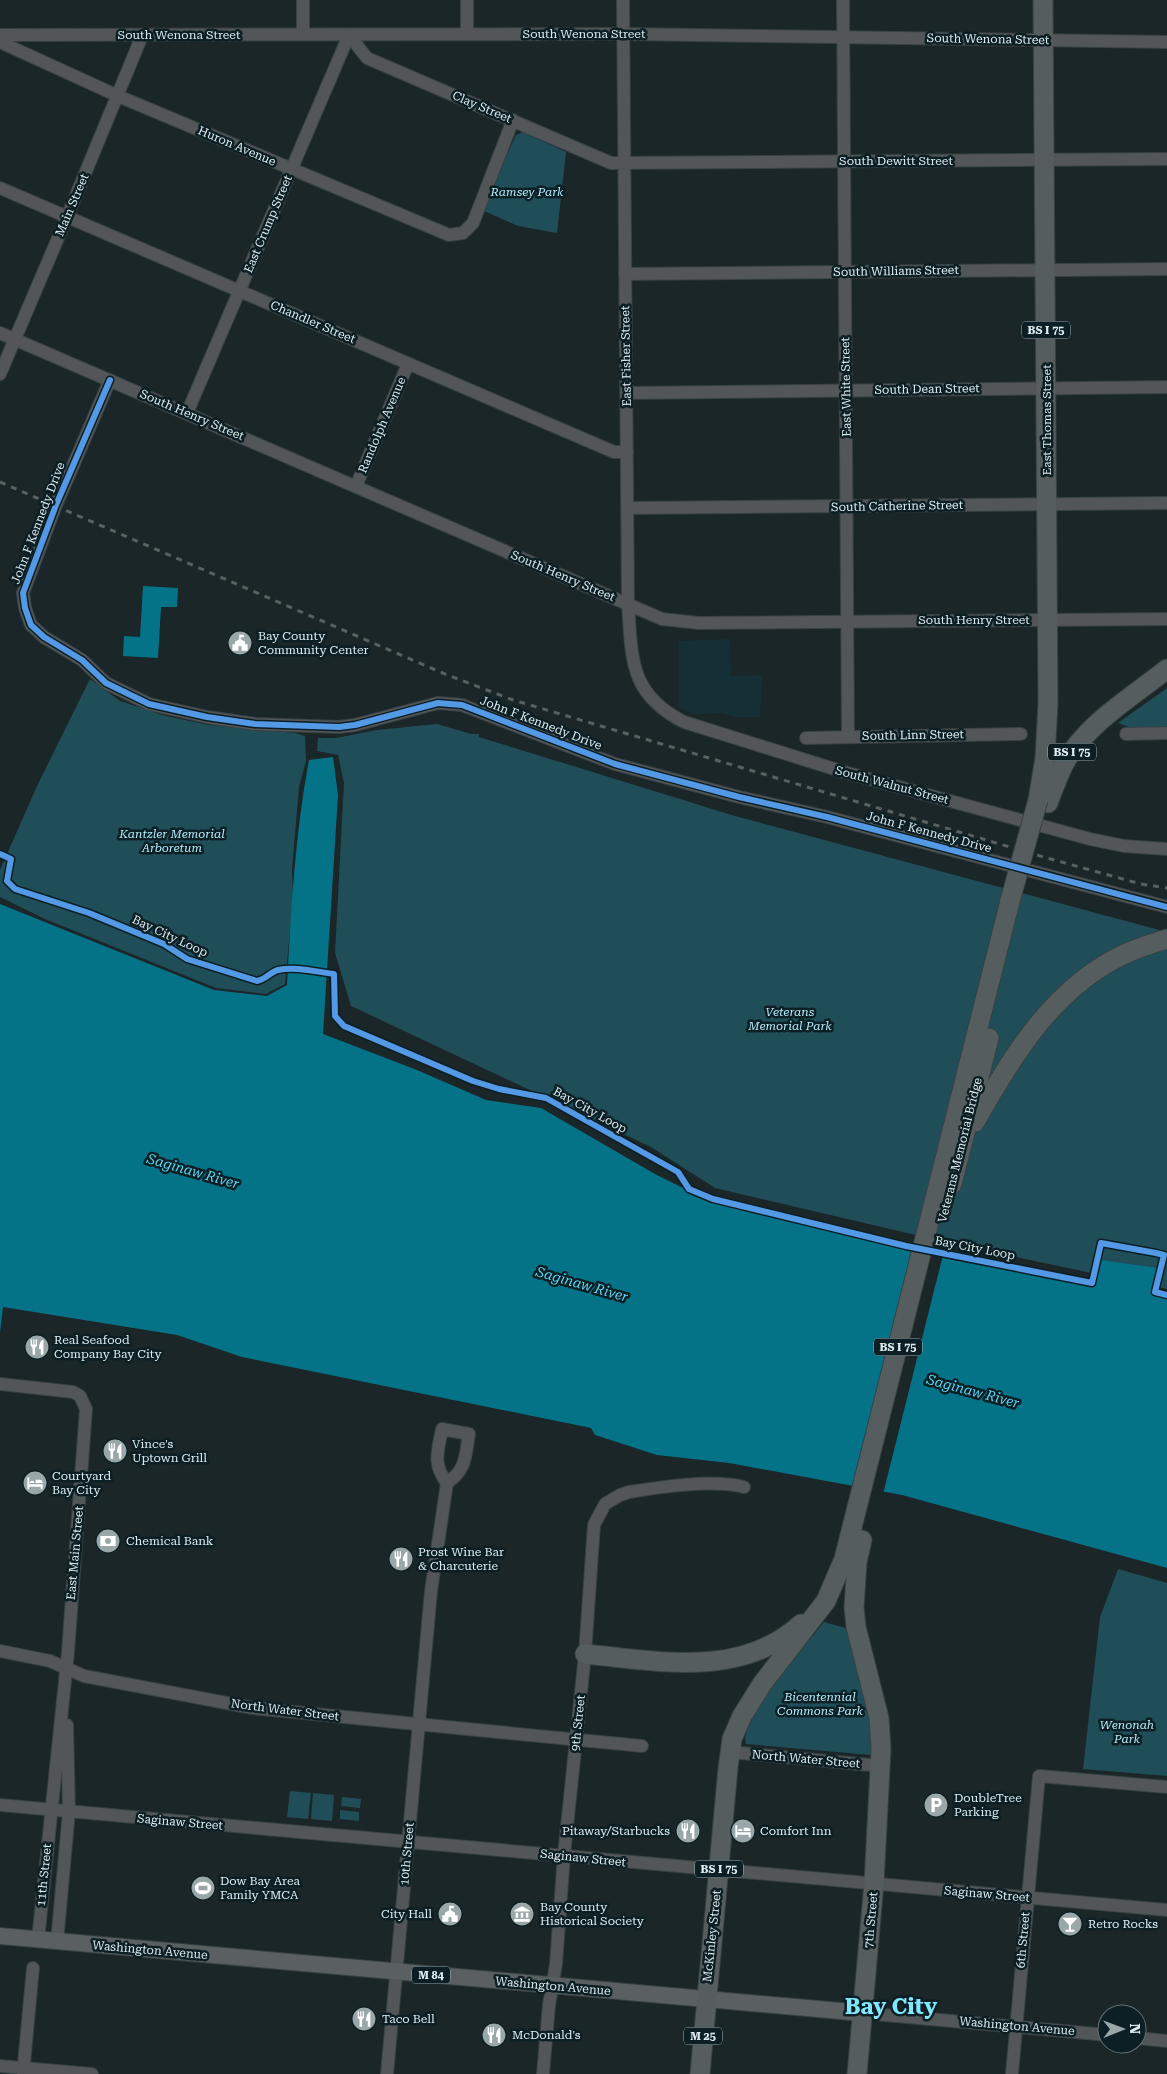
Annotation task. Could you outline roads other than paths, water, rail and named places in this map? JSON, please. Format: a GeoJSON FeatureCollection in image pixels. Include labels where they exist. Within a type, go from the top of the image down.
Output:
{"type":"FeatureCollection","features":[{"type":"Feature","properties":{"kind":"highway","name":"BS I 75"},"geometry":{"type":"LineString","coordinates":[[1043,0],[1043,40]]}},
{"type":"Feature","properties":{"kind":"highway","name":"East Thomas Street"},"geometry":{"type":"LineString","coordinates":[[1043,40],[1048,703],[1043,802]]}},
{"type":"Feature","properties":{"kind":"highway","name":"Veterans Memorial Bridge"},"geometry":{"type":"LineString","coordinates":[[881,1766],[879,1718],[860,1647],[854,1607],[859,1527],[1016,903],[1043,802],[1064,764],[1076,747],[1103,720],[1167,669]]}},
{"type":"Feature","properties":{"kind":"highway"},"geometry":{"type":"LineString","coordinates":[[1144,687],[1167,677]]}},
{"type":"Feature","properties":{"kind":"highway","name":"Veterans Memorial Bridge"},"geometry":{"type":"LineString","coordinates":[[949,1170],[963,1145],[1016,903]]}},
{"type":"Feature","properties":{"kind":"highway"},"geometry":{"type":"LineString","coordinates":[[963,1145],[1004,1072],[1030,1034],[1056,1003],[1104,965],[1127,953],[1167,939]]}},
{"type":"Feature","properties":{"kind":"highway","name":"Veterans Memorial Bridge"},"geometry":{"type":"LineString","coordinates":[[731,1745],[742,1716],[762,1684],[826,1601],[859,1527]]}},
{"type":"Feature","properties":{"kind":"highway"},"geometry":{"type":"LineString","coordinates":[[585,1654],[694,1663],[735,1659],[761,1651],[783,1637],[795,1629],[826,1601]]}},
{"type":"Feature","properties":{"kind":"highway","name":"McKinley Street"},"geometry":{"type":"LineString","coordinates":[[700,2074],[731,1745]]}},
{"type":"Feature","properties":{"kind":"highway","name":"7th Street"},"geometry":{"type":"LineString","coordinates":[[857,2074],[874,1884],[881,1766]]}},
{"type":"Feature","properties":{"kind":"main road","name":"Washington Avenue"},"geometry":{"type":"LineString","coordinates":[[0,1936],[863,2013]]}},
{"type":"Feature","properties":{"kind":"street"},"geometry":{"type":"LineString","coordinates":[[302,0],[303,34]]}},
{"type":"Feature","properties":{"kind":"street"},"geometry":{"type":"LineString","coordinates":[[467,0],[467,34]]}},
{"type":"Feature","properties":{"kind":"street","name":"East Fisher Street"},"geometry":{"type":"LineString","coordinates":[[623,0],[628,604],[632,653],[638,677]]}},
{"type":"Feature","properties":{"kind":"street","name":"East White Street"},"geometry":{"type":"LineString","coordinates":[[844,0],[848,736]]}},
{"type":"Feature","properties":{"kind":"street","name":"South Wenona Street"},"geometry":{"type":"LineString","coordinates":[[0,36],[624,34],[1167,42]]}},
{"type":"Feature","properties":{"kind":"street","name":"Clay Street"},"geometry":{"type":"LineString","coordinates":[[349,35],[367,58],[611,163],[624,163]]}},
{"type":"Feature","properties":{"kind":"street","name":"East Crump Street"},"geometry":{"type":"LineString","coordinates":[[187,413],[349,35]]}},
{"type":"Feature","properties":{"kind":"street","name":"Main Street"},"geometry":{"type":"LineString","coordinates":[[0,374],[142,36]]}},
{"type":"Feature","properties":{"kind":"street","name":"Huron Avenue"},"geometry":{"type":"LineString","coordinates":[[0,42],[118,96],[440,232],[457,235],[463,233],[473,223],[513,120]]}},
{"type":"Feature","properties":{"kind":"street","name":"South Dewitt Street"},"geometry":{"type":"LineString","coordinates":[[624,163],[1167,159]]}},
{"type":"Feature","properties":{"kind":"street","name":"Chandler Street"},"geometry":{"type":"LineString","coordinates":[[0,188],[614,452],[626,452]]}},
{"type":"Feature","properties":{"kind":"street","name":"South Williams Street"},"geometry":{"type":"LineString","coordinates":[[624,274],[1167,269]]}},
{"type":"Feature","properties":{"kind":"street","name":"South Henry Street"},"geometry":{"type":"LineString","coordinates":[[0,333],[662,619],[680,622],[1167,619]]}},
{"type":"Feature","properties":{"kind":"street","name":"Randolph Avenue"},"geometry":{"type":"LineString","coordinates":[[356,486],[408,364]]}},
{"type":"Feature","properties":{"kind":"street","name":"John F Kennedy Drive"},"geometry":{"type":"LineString","coordinates":[[110,380],[56,505],[23,592],[25,608],[31,625],[44,637],[88,665],[106,683],[129,695],[149,704],[207,717],[256,724],[312,727],[355,725],[438,703],[462,705],[615,764],[1167,907]]}},
{"type":"Feature","properties":{"kind":"street","name":"South Dean Street"},"geometry":{"type":"LineString","coordinates":[[627,393],[1167,387]]}},
{"type":"Feature","properties":{"kind":"street","name":"South Catherine Street"},"geometry":{"type":"LineString","coordinates":[[628,508],[1167,503]]}},
{"type":"Feature","properties":{"kind":"street","name":"South Walnut Street"},"geometry":{"type":"LineString","coordinates":[[638,677],[644,690],[654,702],[667,714],[684,722],[844,772],[1090,839],[1124,846],[1167,848]]}},
{"type":"Feature","properties":{"kind":"street"},"geometry":{"type":"LineString","coordinates":[[1126,734],[1167,733]]}},
{"type":"Feature","properties":{"kind":"street","name":"South Linn Street"},"geometry":{"type":"LineString","coordinates":[[806,738],[1021,734]]}},
{"type":"Feature","properties":{"kind":"street","name":"East Main Street"},"geometry":{"type":"LineString","coordinates":[[0,1384],[63,1389],[80,1396],[86,1409],[65,1682],[50,1809]]}},
{"type":"Feature","properties":{"kind":"street","name":"10th Street"},"geometry":{"type":"LineString","coordinates":[[387,2074],[431,1591],[447,1483]]}},
{"type":"Feature","properties":{"kind":"street","name":"9th Street"},"geometry":{"type":"LineString","coordinates":[[543,2074],[549,2005],[556,1964],[564,1855],[585,1654],[593,1534],[598,1514],[605,1504],[620,1495],[648,1489],[707,1483],[738,1486]]}},
{"type":"Feature","properties":{"kind":"street","name":"North Water Street"},"geometry":{"type":"LineString","coordinates":[[0,1651],[50,1661],[84,1676],[252,1708],[642,1746]]}},
{"type":"Feature","properties":{"kind":"street","name":"East Main Street"},"geometry":{"type":"LineString","coordinates":[[57,1942],[69,1811],[65,1682]]}},
{"type":"Feature","properties":{"kind":"street","name":"North Water Street"},"geometry":{"type":"LineString","coordinates":[[731,1745],[881,1766]]}},
{"type":"Feature","properties":{"kind":"street","name":"6th Street"},"geometry":{"type":"LineString","coordinates":[[1012,2074],[1039,1776],[1167,1787]]}},
{"type":"Feature","properties":{"kind":"street","name":"Saginaw Street"},"geometry":{"type":"LineString","coordinates":[[0,1805],[1167,1910]]}},
{"type":"Feature","properties":{"kind":"street","name":"11th Street"},"geometry":{"type":"LineString","coordinates":[[38,1940],[50,1809]]}},
{"type":"Feature","properties":{"kind":"street"},"geometry":{"type":"LineString","coordinates":[[24,2071],[33,1968]]}},
{"type":"Feature","properties":{"kind":"street","name":"Washington Avenue"},"geometry":{"type":"LineString","coordinates":[[863,2013],[1097,2034]]}},
{"type":"Feature","properties":{"kind":"street"},"geometry":{"type":"LineString","coordinates":[[1147,2039],[1167,2041]]}},
{"type":"Feature","properties":{"kind":"street"},"geometry":{"type":"LineString","coordinates":[[0,2066],[24,2071],[92,2074]]}},
{"type":"Feature","properties":{"kind":"water"},"geometry":{"type":"Polygon","coordinates":[[[143,586],[178,588],[177,607],[161,607],[158,658],[123,656],[124,636],[140,637],[143,586]]]}},
{"type":"Feature","properties":{"kind":"water","name":"Saginaw River"},"geometry":{"type":"Polygon","coordinates":[[[333,757],[338,795],[323,1034],[417,1070],[486,1100],[541,1108],[655,1174],[711,1202],[902,1249],[1093,1285],[1100,1260],[1158,1268],[1153,1294],[1167,1297],[1167,1568],[902,1495],[729,1463],[657,1455],[595,1435],[591,1428],[242,1357],[177,1335],[3,1307],[0,1333],[0,904],[214,990],[267,996],[287,985],[297,844],[309,760],[333,757]]]}},
{"type":"Feature","properties":{"kind":"railway"},"geometry":{"type":"LineString","coordinates":[[0,482],[445,674],[513,700],[1047,858],[1141,884],[1167,888]]}},
{"type":"Feature","properties":{"kind":"place","name":"Bay County Community Center"},"geometry":{"type":"Point","coordinates":[240,643]}},
{"type":"Feature","properties":{"kind":"place","name":"Real Seafood Company Bay City"},"geometry":{"type":"Point","coordinates":[37,1347]}},
{"type":"Feature","properties":{"kind":"place","name":"Vince's Uptown Grill"},"geometry":{"type":"Point","coordinates":[115,1451]}},
{"type":"Feature","properties":{"kind":"place","name":"Courtyard Bay City"},"geometry":{"type":"Point","coordinates":[35,1483]}},
{"type":"Feature","properties":{"kind":"place","name":"Chemical Bank"},"geometry":{"type":"Point","coordinates":[108,1541]}},
{"type":"Feature","properties":{"kind":"place","name":"Prost Wine Bar & Charcuterie"},"geometry":{"type":"Point","coordinates":[401,1559]}},
{"type":"Feature","properties":{"kind":"place","name":"DoubleTree Parking"},"geometry":{"type":"Point","coordinates":[936,1805]}},
{"type":"Feature","properties":{"kind":"place","name":"Pitaway/Starbucks"},"geometry":{"type":"Point","coordinates":[688,1831]}},
{"type":"Feature","properties":{"kind":"place","name":"Comfort Inn"},"geometry":{"type":"Point","coordinates":[743,1831]}},
{"type":"Feature","properties":{"kind":"place","name":"Dow Bay Area Family YMCA"},"geometry":{"type":"Point","coordinates":[203,1888]}},
{"type":"Feature","properties":{"kind":"place","name":"City Hall"},"geometry":{"type":"Point","coordinates":[450,1914]}},
{"type":"Feature","properties":{"kind":"place","name":"Bay County Historical Society"},"geometry":{"type":"Point","coordinates":[522,1914]}},
{"type":"Feature","properties":{"kind":"place","name":"Retro Rocks"},"geometry":{"type":"Point","coordinates":[1070,1924]}},
{"type":"Feature","properties":{"kind":"place","name":"Taco Bell"},"geometry":{"type":"Point","coordinates":[364,2019]}},
{"type":"Feature","properties":{"kind":"place","name":"McDonald's"},"geometry":{"type":"Point","coordinates":[494,2035]}},
{"type":"Feature","properties":{"kind":"district","name":"Bay City"},"geometry":{"type":"Point","coordinates":[891,2006]}},
{"type":"Feature","properties":{"kind":"park label","name":"Ramsey Park"},"geometry":{"type":"Point","coordinates":[527,192]}},
{"type":"Feature","properties":{"kind":"park label","name":"Kantzler Memorial Arboretum"},"geometry":{"type":"Point","coordinates":[172,841]}},
{"type":"Feature","properties":{"kind":"park label","name":"Veterans Memorial Park"},"geometry":{"type":"Point","coordinates":[790,1019]}},
{"type":"Feature","properties":{"kind":"park label","name":"Bicentennial Commons Park"},"geometry":{"type":"Point","coordinates":[820,1704]}},
{"type":"Feature","properties":{"kind":"park label","name":"Wenonah Park"},"geometry":{"type":"Point","coordinates":[1127,1732]}}]}
